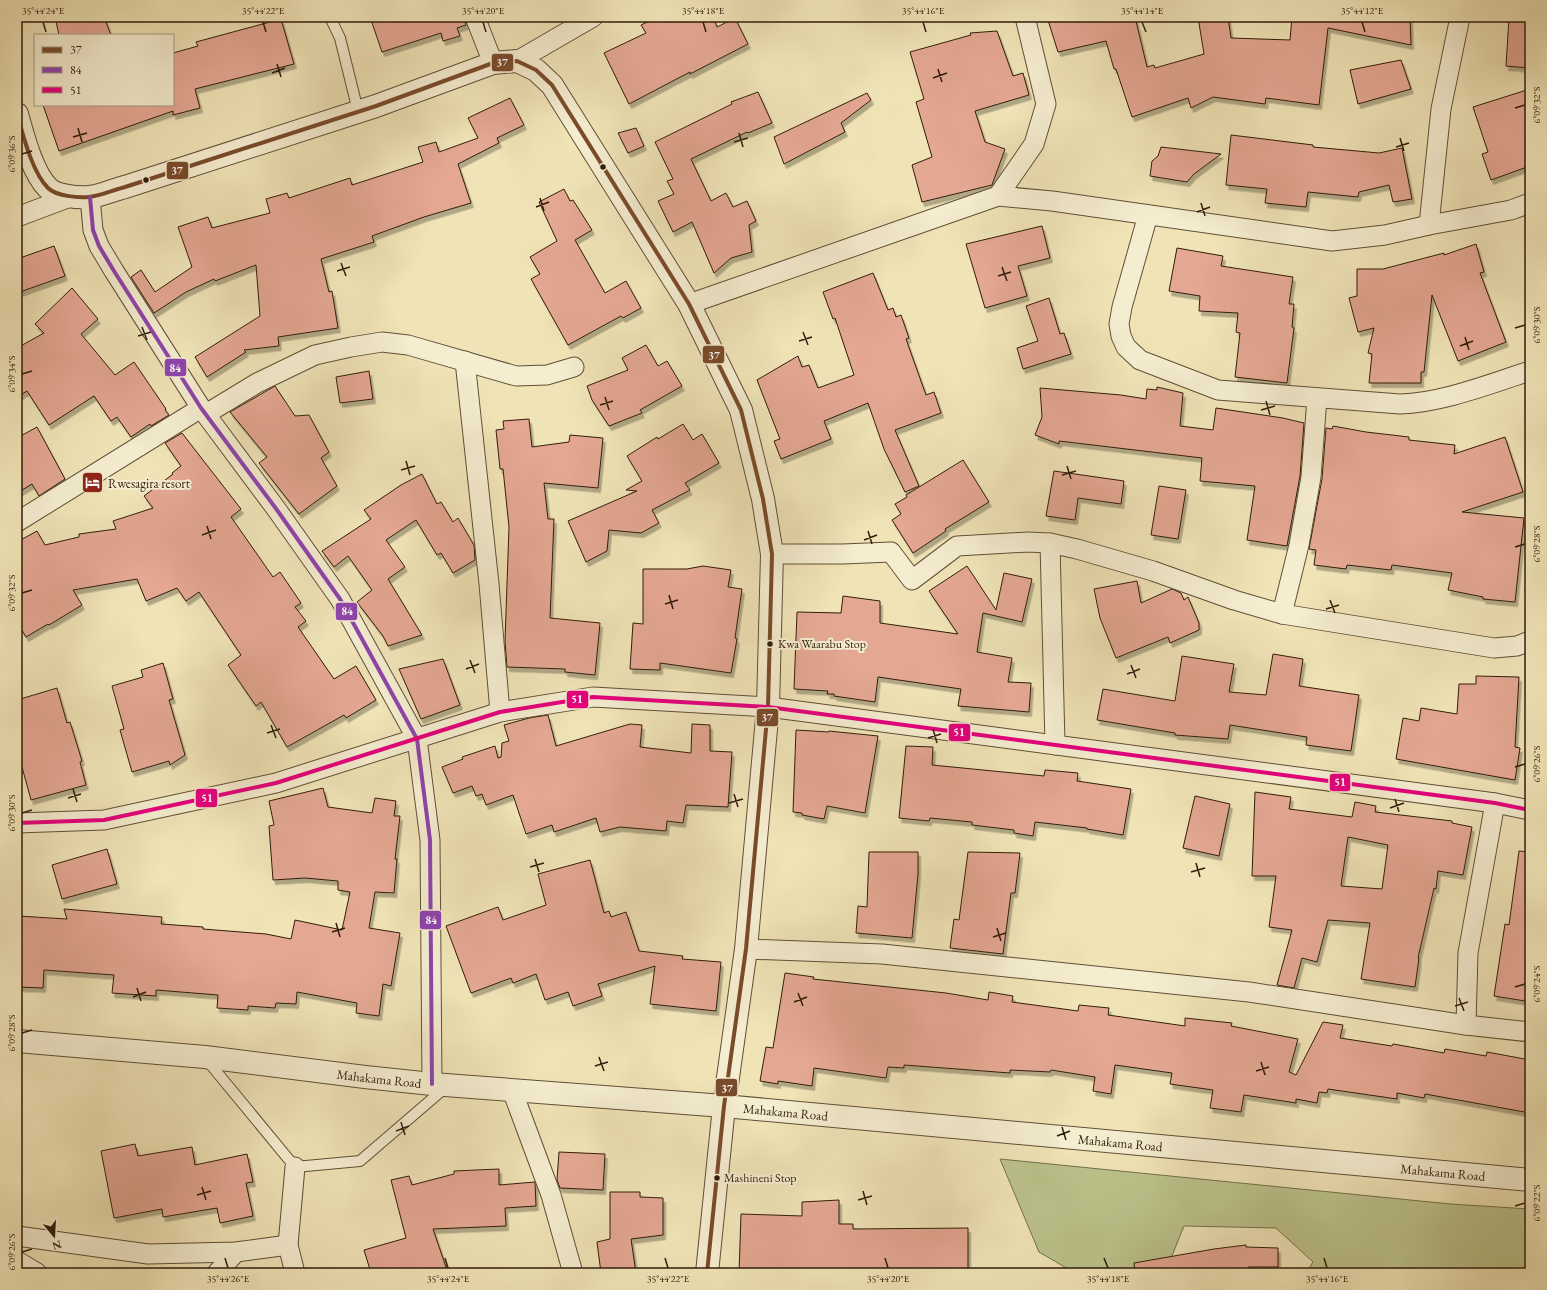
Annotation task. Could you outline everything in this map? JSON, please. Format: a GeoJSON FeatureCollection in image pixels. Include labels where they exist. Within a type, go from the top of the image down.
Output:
{"type":"FeatureCollection","features":[{"type":"Feature","properties":{"kind":"street"},"geometry":{"type":"LineString","coordinates":[[475,17],[493,64]]}},
{"type":"Feature","properties":{"kind":"street"},"geometry":{"type":"LineString","coordinates":[[17,217],[80,197],[125,187],[358,112],[493,64],[517,61],[593,17]]}},
{"type":"Feature","properties":{"kind":"street"},"geometry":{"type":"LineString","coordinates":[[998,196],[1034,144],[1046,104],[1025,17]]}},
{"type":"Feature","properties":{"kind":"street"},"geometry":{"type":"LineString","coordinates":[[1429,225],[1441,109],[1460,17]]}},
{"type":"Feature","properties":{"kind":"street"},"geometry":{"type":"LineString","coordinates":[[517,61],[536,70],[552,85],[689,304],[740,410],[763,499],[772,554],[768,707],[746,949],[724,1106],[707,1273]]}},
{"type":"Feature","properties":{"kind":"street"},"geometry":{"type":"LineString","coordinates":[[17,114],[27,148],[38,173],[49,188],[80,197]]}},
{"type":"Feature","properties":{"kind":"street"},"geometry":{"type":"LineString","coordinates":[[689,304],[998,196],[1052,201],[1332,241],[1385,235],[1429,225],[1511,210],[1530,203]]}},
{"type":"Feature","properties":{"kind":"street"},"geometry":{"type":"LineString","coordinates":[[80,197],[99,246],[114,271],[204,411],[340,599],[417,739],[430,840],[440,1084]]}},
{"type":"Feature","properties":{"kind":"street"},"geometry":{"type":"LineString","coordinates":[[1148,215],[1122,307],[1119,324],[1120,336],[1126,347],[1140,360],[1218,390],[1414,404],[1445,397],[1530,371]]}},
{"type":"Feature","properties":{"kind":"street"},"geometry":{"type":"LineString","coordinates":[[17,522],[204,411],[315,355],[382,342],[408,345],[516,376],[547,375],[574,367]]}},
{"type":"Feature","properties":{"kind":"street"},"geometry":{"type":"LineString","coordinates":[[465,361],[489,584],[500,712]]}},
{"type":"Feature","properties":{"kind":"street"},"geometry":{"type":"LineString","coordinates":[[1282,614],[1299,544],[1310,477],[1317,398]]}},
{"type":"Feature","properties":{"kind":"street"},"geometry":{"type":"LineString","coordinates":[[772,554],[891,552],[912,580],[957,546],[1028,542],[1050,543],[1077,549],[1153,571],[1234,600],[1282,614],[1494,648],[1517,646],[1530,641]]}},
{"type":"Feature","properties":{"kind":"street"},"geometry":{"type":"LineString","coordinates":[[1050,543],[1055,745]]}},
{"type":"Feature","properties":{"kind":"street"},"geometry":{"type":"LineString","coordinates":[[17,823],[104,820],[276,783],[500,712],[593,697],[768,707],[1495,803],[1530,810]]}},
{"type":"Feature","properties":{"kind":"street"},"geometry":{"type":"LineString","coordinates":[[1466,1025],[1468,953],[1495,803]]}},
{"type":"Feature","properties":{"kind":"street"},"geometry":{"type":"LineString","coordinates":[[746,949],[882,954],[1249,992],[1466,1025],[1530,1032]]}},
{"type":"Feature","properties":{"kind":"street","name":"Mahakama Road"},"geometry":{"type":"LineString","coordinates":[[17,1040],[79,1047],[205,1057],[365,1077],[440,1084],[724,1106],[1530,1180]]}},
{"type":"Feature","properties":{"kind":"street"},"geometry":{"type":"LineString","coordinates":[[512,1090],[550,1195],[573,1273]]}},
{"type":"Feature","properties":{"kind":"street"},"geometry":{"type":"LineString","coordinates":[[295,1166],[288,1245],[295,1273]]}},
{"type":"Feature","properties":{"kind":"street"},"geometry":{"type":"LineString","coordinates":[[17,1236],[148,1254],[236,1252],[288,1245]]}},
{"type":"Feature","properties":{"kind":"street"},"geometry":{"type":"LineString","coordinates":[[217,1273],[236,1252]]}},
{"type":"Feature","properties":{"kind":"street"},"geometry":{"type":"LineString","coordinates":[[17,1261],[37,1273]]}},
{"type":"Feature","properties":{"kind":"lane"},"geometry":{"type":"LineString","coordinates":[[330,17],[340,38],[358,112]]}},
{"type":"Feature","properties":{"kind":"lane"},"geometry":{"type":"LineString","coordinates":[[205,1057],[295,1166],[360,1161],[440,1084]]}},
{"type":"Feature","properties":{"kind":"green space"},"geometry":{"type":"Polygon","coordinates":[[[1000,1159],[1450,1204],[1530,1209],[1530,1273],[1306,1273],[1313,1262],[1276,1228],[1184,1226],[1165,1273],[1075,1273],[1039,1252],[1000,1159]]]}},
{"type":"Feature","properties":{"kind":"building"},"geometry":{"type":"Polygon","coordinates":[[[55,17],[104,17],[111,34],[59,34],[55,17]]]}},
{"type":"Feature","properties":{"kind":"building"},"geometry":{"type":"Polygon","coordinates":[[[370,17],[464,17],[466,25],[457,28],[460,36],[443,41],[441,33],[382,52],[370,17]]]}},
{"type":"Feature","properties":{"kind":"building"},"geometry":{"type":"Polygon","coordinates":[[[658,17],[713,17],[717,27],[735,18],[748,44],[629,104],[604,53],[646,33],[641,25],[658,17]]]}},
{"type":"Feature","properties":{"kind":"building"},"geometry":{"type":"Polygon","coordinates":[[[1047,17],[1135,17],[1147,67],[1154,65],[1155,68],[1204,54],[1198,17],[1228,17],[1231,38],[1290,40],[1292,17],[1410,17],[1411,45],[1328,28],[1319,105],[1266,98],[1265,104],[1213,97],[1191,108],[1188,98],[1132,117],[1116,69],[1114,69],[1106,41],[1058,52],[1047,17]]]}},
{"type":"Feature","properties":{"kind":"building"},"geometry":{"type":"Polygon","coordinates":[[[1509,18],[1530,20],[1530,68],[1506,66],[1509,18]]]}},
{"type":"Feature","properties":{"kind":"building"},"geometry":{"type":"Polygon","coordinates":[[[281,19],[294,64],[195,89],[200,108],[173,115],[173,111],[59,151],[43,106],[174,106],[174,53],[198,46],[196,42],[281,19]]]}},
{"type":"Feature","properties":{"kind":"building"},"geometry":{"type":"Polygon","coordinates":[[[997,31],[1013,76],[1023,73],[1029,95],[975,111],[985,142],[1005,149],[992,185],[922,202],[912,165],[932,157],[916,102],[924,99],[910,52],[971,35],[970,33],[997,31]]]}},
{"type":"Feature","properties":{"kind":"building"},"geometry":{"type":"Polygon","coordinates":[[[1401,60],[1411,89],[1358,104],[1350,70],[1401,60]]]}},
{"type":"Feature","properties":{"kind":"building"},"geometry":{"type":"Polygon","coordinates":[[[1530,89],[1530,166],[1491,180],[1482,154],[1488,152],[1473,107],[1530,89]]]}},
{"type":"Feature","properties":{"kind":"building"},"geometry":{"type":"Polygon","coordinates":[[[758,92],[772,123],[748,133],[747,132],[691,159],[711,201],[726,193],[733,207],[747,201],[756,221],[749,225],[752,252],[731,258],[714,273],[692,222],[673,232],[658,201],[674,194],[667,181],[673,179],[655,142],[732,104],[731,102],[758,92]]]}},
{"type":"Feature","properties":{"kind":"building"},"geometry":{"type":"Polygon","coordinates":[[[867,93],[871,100],[841,123],[845,132],[784,164],[774,137],[867,93]]]}},
{"type":"Feature","properties":{"kind":"building"},"geometry":{"type":"Polygon","coordinates":[[[510,98],[524,125],[497,138],[499,143],[458,164],[471,203],[424,217],[372,236],[374,242],[321,259],[329,292],[332,291],[338,328],[278,337],[279,346],[244,350],[246,352],[207,377],[195,357],[260,316],[256,265],[215,281],[214,279],[186,292],[154,313],[131,277],[141,270],[155,292],[192,267],[178,227],[208,217],[212,228],[270,213],[266,199],[287,193],[289,198],[350,178],[352,185],[423,162],[418,147],[436,142],[439,152],[478,138],[468,118],[510,98]]]}},
{"type":"Feature","properties":{"kind":"building"},"geometry":{"type":"Polygon","coordinates":[[[636,128],[644,146],[628,153],[618,133],[636,128]]]}},
{"type":"Feature","properties":{"kind":"building"},"geometry":{"type":"Polygon","coordinates":[[[1231,135],[1313,145],[1313,147],[1379,153],[1402,148],[1412,199],[1393,202],[1389,185],[1359,192],[1358,197],[1308,192],[1306,207],[1265,203],[1267,189],[1226,185],[1231,135]]]}},
{"type":"Feature","properties":{"kind":"building"},"geometry":{"type":"Polygon","coordinates":[[[1161,147],[1221,154],[1194,174],[1187,182],[1150,176],[1152,161],[1158,156],[1161,147]]]}},
{"type":"Feature","properties":{"kind":"building"},"geometry":{"type":"Polygon","coordinates":[[[564,189],[570,201],[573,200],[592,230],[575,240],[605,293],[626,281],[641,308],[623,318],[621,316],[568,345],[531,279],[540,274],[530,257],[557,241],[539,202],[564,189]]]}},
{"type":"Feature","properties":{"kind":"building"},"geometry":{"type":"Polygon","coordinates":[[[1042,226],[1050,258],[1018,266],[1027,296],[985,308],[966,244],[1042,226]]]}},
{"type":"Feature","properties":{"kind":"building"},"geometry":{"type":"Polygon","coordinates":[[[1476,244],[1484,272],[1480,273],[1506,342],[1458,361],[1432,295],[1424,372],[1421,372],[1421,383],[1369,383],[1372,354],[1368,353],[1374,328],[1358,332],[1349,298],[1357,296],[1357,269],[1383,269],[1444,253],[1444,255],[1476,244]]]}},
{"type":"Feature","properties":{"kind":"building"},"geometry":{"type":"Polygon","coordinates":[[[54,246],[65,276],[17,293],[17,259],[54,246]]]}},
{"type":"Feature","properties":{"kind":"building"},"geometry":{"type":"Polygon","coordinates":[[[1177,248],[1223,256],[1221,266],[1293,277],[1289,304],[1294,304],[1292,327],[1294,328],[1287,383],[1235,377],[1240,333],[1236,332],[1238,313],[1199,311],[1200,296],[1169,291],[1177,248]]]}},
{"type":"Feature","properties":{"kind":"building"},"geometry":{"type":"Polygon","coordinates":[[[873,273],[888,310],[893,308],[896,317],[901,315],[909,338],[906,339],[926,395],[934,392],[941,413],[895,430],[919,486],[905,492],[884,449],[868,403],[824,421],[831,439],[781,459],[774,441],[780,439],[757,380],[798,356],[802,367],[809,365],[818,388],[854,375],[835,318],[833,319],[823,292],[873,273]]]}},
{"type":"Feature","properties":{"kind":"building"},"geometry":{"type":"Polygon","coordinates":[[[72,288],[98,319],[81,334],[115,375],[134,362],[169,415],[151,426],[150,424],[131,437],[117,417],[111,421],[94,396],[49,425],[27,391],[17,397],[17,348],[44,333],[35,324],[72,288]]]}},
{"type":"Feature","properties":{"kind":"building"},"geometry":{"type":"Polygon","coordinates":[[[1049,298],[1060,334],[1064,333],[1071,354],[1023,369],[1017,348],[1038,341],[1026,306],[1049,298]]]}},
{"type":"Feature","properties":{"kind":"building"},"geometry":{"type":"Polygon","coordinates":[[[646,345],[658,366],[667,361],[682,386],[640,410],[642,413],[609,426],[592,400],[587,386],[628,370],[622,358],[646,345]]]}},
{"type":"Feature","properties":{"kind":"building"},"geometry":{"type":"Polygon","coordinates":[[[369,371],[373,399],[340,403],[336,377],[369,371]]]}},
{"type":"Feature","properties":{"kind":"building"},"geometry":{"type":"Polygon","coordinates":[[[275,386],[295,416],[309,415],[329,452],[321,458],[337,486],[299,514],[259,463],[267,457],[230,412],[275,386]]]}},
{"type":"Feature","properties":{"kind":"building"},"geometry":{"type":"Polygon","coordinates":[[[1157,387],[1183,393],[1180,426],[1213,430],[1216,408],[1283,418],[1304,423],[1300,476],[1287,546],[1247,540],[1255,486],[1200,481],[1202,458],[1059,441],[1059,444],[1035,435],[1042,417],[1040,388],[1121,395],[1146,399],[1147,389],[1157,390],[1157,387]]]}},
{"type":"Feature","properties":{"kind":"building"},"geometry":{"type":"Polygon","coordinates":[[[529,419],[532,447],[569,442],[570,435],[603,438],[598,488],[544,483],[548,519],[554,519],[550,618],[600,623],[595,675],[565,672],[565,669],[507,667],[505,641],[509,527],[503,469],[500,469],[496,430],[504,429],[503,421],[529,419]]]}},
{"type":"Feature","properties":{"kind":"building"},"geometry":{"type":"Polygon","coordinates":[[[683,424],[693,440],[702,434],[719,463],[685,483],[690,490],[652,510],[659,523],[641,533],[609,530],[607,551],[586,562],[568,521],[637,491],[626,490],[642,481],[627,456],[657,437],[658,439],[683,424]]]}},
{"type":"Feature","properties":{"kind":"building"},"geometry":{"type":"Polygon","coordinates":[[[1333,426],[1366,432],[1409,437],[1409,440],[1455,445],[1454,454],[1505,437],[1523,492],[1462,512],[1524,518],[1515,602],[1483,599],[1483,597],[1448,590],[1452,573],[1392,565],[1391,570],[1347,565],[1346,569],[1314,565],[1316,550],[1309,549],[1322,479],[1326,428],[1332,429],[1333,426]]]}},
{"type":"Feature","properties":{"kind":"building"},"geometry":{"type":"Polygon","coordinates":[[[37,427],[65,479],[39,496],[32,484],[17,493],[17,438],[37,427]]]}},
{"type":"Feature","properties":{"kind":"building"},"geometry":{"type":"Polygon","coordinates":[[[182,433],[241,509],[231,517],[273,577],[280,572],[301,603],[295,607],[306,621],[298,627],[334,679],[356,666],[376,700],[346,718],[344,715],[287,747],[261,702],[256,706],[228,665],[241,655],[199,592],[186,601],[177,588],[146,601],[137,579],[73,590],[82,605],[26,637],[17,622],[17,542],[37,531],[45,545],[79,537],[79,534],[116,529],[113,521],[153,508],[144,496],[181,466],[165,443],[182,433]]]}},
{"type":"Feature","properties":{"kind":"building"},"geometry":{"type":"Polygon","coordinates":[[[963,460],[989,502],[945,529],[946,531],[913,553],[892,520],[901,514],[895,504],[907,497],[906,495],[963,460]]]}},
{"type":"Feature","properties":{"kind":"building"},"geometry":{"type":"Polygon","coordinates":[[[1054,471],[1124,481],[1121,504],[1078,498],[1075,520],[1046,516],[1054,471]]]}},
{"type":"Feature","properties":{"kind":"building"},"geometry":{"type":"Polygon","coordinates":[[[422,474],[437,504],[441,502],[453,522],[458,518],[474,545],[475,560],[453,573],[441,553],[437,555],[416,520],[386,540],[405,567],[388,579],[422,635],[388,646],[383,636],[357,602],[372,590],[348,556],[334,567],[322,551],[371,519],[364,510],[401,485],[422,474]]]}},
{"type":"Feature","properties":{"kind":"building"},"geometry":{"type":"Polygon","coordinates":[[[1159,486],[1186,490],[1178,539],[1151,535],[1159,486]]]}},
{"type":"Feature","properties":{"kind":"building"},"geometry":{"type":"Polygon","coordinates":[[[703,566],[731,570],[728,587],[742,589],[735,638],[737,639],[731,673],[660,663],[660,670],[630,669],[633,623],[643,624],[643,569],[687,569],[703,566]]]}},
{"type":"Feature","properties":{"kind":"building"},"geometry":{"type":"Polygon","coordinates":[[[967,566],[996,610],[1004,573],[1032,579],[1022,622],[983,613],[977,652],[1012,658],[1008,682],[1031,683],[1029,712],[958,706],[961,689],[878,677],[875,702],[834,696],[834,694],[827,694],[828,691],[794,689],[797,612],[841,613],[843,596],[880,601],[880,623],[958,634],[929,591],[967,566]]]}},
{"type":"Feature","properties":{"kind":"building"},"geometry":{"type":"Polygon","coordinates":[[[1137,581],[1141,603],[1172,589],[1181,593],[1184,600],[1188,597],[1199,623],[1199,630],[1170,643],[1168,637],[1116,658],[1100,618],[1094,589],[1137,581]]]}},
{"type":"Feature","properties":{"kind":"building"},"geometry":{"type":"Polygon","coordinates":[[[1273,654],[1303,659],[1299,686],[1359,695],[1351,751],[1306,745],[1307,737],[1230,725],[1228,739],[1175,735],[1175,733],[1097,720],[1103,689],[1175,701],[1182,656],[1234,664],[1229,692],[1266,695],[1273,654]]]}},
{"type":"Feature","properties":{"kind":"building"},"geometry":{"type":"Polygon","coordinates":[[[443,659],[460,705],[421,719],[399,669],[443,659]]]}},
{"type":"Feature","properties":{"kind":"building"},"geometry":{"type":"Polygon","coordinates":[[[163,663],[173,699],[169,700],[185,755],[170,765],[169,761],[132,772],[120,730],[124,729],[112,686],[143,677],[141,670],[163,663]]]}},
{"type":"Feature","properties":{"kind":"building"},"geometry":{"type":"Polygon","coordinates":[[[1476,676],[1519,677],[1515,747],[1520,748],[1515,780],[1396,759],[1403,718],[1419,721],[1421,708],[1457,714],[1459,684],[1476,684],[1476,676]]]}},
{"type":"Feature","properties":{"kind":"building"},"geometry":{"type":"Polygon","coordinates":[[[57,688],[67,723],[70,722],[82,761],[80,762],[86,785],[31,800],[22,767],[17,769],[17,700],[57,688]]]}},
{"type":"Feature","properties":{"kind":"building"},"geometry":{"type":"Polygon","coordinates":[[[548,715],[556,746],[630,724],[642,725],[640,747],[691,753],[692,724],[710,725],[710,751],[732,752],[728,807],[686,805],[683,823],[667,821],[666,831],[620,827],[600,832],[596,818],[554,832],[552,825],[526,834],[513,795],[486,805],[482,794],[476,796],[472,786],[453,793],[442,767],[463,759],[462,757],[495,746],[498,758],[501,757],[502,743],[509,741],[504,725],[529,718],[548,715]]]}},
{"type":"Feature","properties":{"kind":"building"},"geometry":{"type":"Polygon","coordinates":[[[796,730],[829,731],[878,736],[865,813],[827,806],[824,819],[793,812],[796,730]]]}},
{"type":"Feature","properties":{"kind":"building"},"geometry":{"type":"Polygon","coordinates":[[[906,746],[933,747],[932,765],[1044,776],[1045,770],[1078,773],[1077,781],[1131,789],[1123,835],[1087,828],[1035,822],[1033,836],[1014,833],[1014,830],[972,825],[972,822],[930,818],[929,821],[899,818],[906,746]]]}},
{"type":"Feature","properties":{"kind":"building"},"geometry":{"type":"Polygon","coordinates":[[[323,788],[328,807],[372,813],[375,798],[396,801],[394,816],[400,816],[395,859],[397,859],[394,893],[375,892],[369,928],[400,933],[391,986],[383,984],[379,1016],[356,1013],[357,1003],[297,992],[296,1004],[276,1003],[275,1008],[248,1006],[248,1010],[217,1008],[218,995],[156,990],[156,996],[112,993],[114,975],[44,970],[43,988],[18,987],[18,916],[67,919],[64,909],[162,917],[161,924],[266,934],[291,939],[295,920],[342,930],[350,892],[338,890],[338,881],[305,878],[273,880],[269,826],[274,825],[269,801],[323,788]]]}},
{"type":"Feature","properties":{"kind":"building"},"geometry":{"type":"Polygon","coordinates":[[[1255,792],[1291,797],[1289,809],[1352,817],[1355,802],[1376,806],[1375,812],[1452,821],[1452,823],[1472,827],[1463,875],[1438,871],[1436,889],[1434,888],[1418,958],[1415,987],[1361,979],[1370,923],[1328,920],[1317,962],[1302,958],[1294,988],[1277,985],[1292,930],[1269,927],[1276,876],[1252,876],[1255,792]],[[1348,837],[1341,886],[1382,889],[1388,845],[1348,837]]]}},
{"type":"Feature","properties":{"kind":"building"},"geometry":{"type":"Polygon","coordinates":[[[1195,796],[1230,804],[1219,856],[1183,848],[1195,796]]]}},
{"type":"Feature","properties":{"kind":"building"},"geometry":{"type":"Polygon","coordinates":[[[107,849],[117,884],[62,899],[52,865],[107,849]]]}},
{"type":"Feature","properties":{"kind":"building"},"geometry":{"type":"Polygon","coordinates":[[[1519,851],[1530,852],[1530,1000],[1525,999],[1525,1001],[1494,996],[1505,924],[1509,925],[1519,851]]]}},
{"type":"Feature","properties":{"kind":"building"},"geometry":{"type":"Polygon","coordinates":[[[869,852],[918,852],[918,874],[912,938],[856,933],[858,906],[867,907],[869,852]]]}},
{"type":"Feature","properties":{"kind":"building"},"geometry":{"type":"Polygon","coordinates":[[[968,852],[1020,853],[1015,893],[1011,893],[1003,954],[950,948],[954,919],[959,920],[968,852]]]}},
{"type":"Feature","properties":{"kind":"building"},"geometry":{"type":"Polygon","coordinates":[[[590,860],[604,913],[609,911],[611,917],[626,912],[639,951],[683,956],[682,959],[721,962],[716,1011],[650,1004],[655,966],[598,984],[602,996],[573,1006],[568,992],[545,1000],[536,974],[513,983],[511,978],[471,993],[446,926],[498,907],[503,920],[546,905],[538,874],[590,860]]]}},
{"type":"Feature","properties":{"kind":"building"},"geometry":{"type":"Polygon","coordinates":[[[785,973],[814,977],[813,979],[946,993],[988,1000],[989,992],[1013,996],[1012,1002],[1078,1011],[1079,1005],[1109,1008],[1108,1015],[1185,1026],[1185,1018],[1232,1023],[1231,1026],[1298,1039],[1289,1072],[1296,1075],[1323,1022],[1343,1025],[1340,1038],[1392,1046],[1393,1044],[1444,1053],[1445,1049],[1486,1056],[1487,1052],[1530,1060],[1530,1113],[1425,1094],[1424,1098],[1397,1093],[1397,1099],[1328,1089],[1327,1093],[1319,1092],[1317,1103],[1296,1099],[1296,1103],[1244,1095],[1241,1112],[1210,1108],[1213,1090],[1170,1084],[1172,1073],[1115,1065],[1111,1094],[1093,1091],[1095,1077],[1051,1070],[1050,1072],[1010,1070],[1010,1073],[904,1065],[904,1068],[888,1067],[886,1078],[814,1068],[812,1086],[778,1081],[778,1084],[760,1081],[766,1047],[773,1048],[785,973]]]}},
{"type":"Feature","properties":{"kind":"building"},"geometry":{"type":"Polygon","coordinates":[[[135,1144],[138,1156],[192,1147],[195,1165],[247,1154],[253,1182],[246,1183],[253,1216],[220,1223],[217,1208],[163,1217],[162,1209],[114,1218],[101,1151],[135,1144]]]}},
{"type":"Feature","properties":{"kind":"building"},"geometry":{"type":"Polygon","coordinates":[[[559,1152],[605,1154],[603,1190],[560,1188],[557,1180],[559,1152]]]}},
{"type":"Feature","properties":{"kind":"building"},"geometry":{"type":"Polygon","coordinates":[[[499,1169],[499,1185],[535,1182],[536,1206],[505,1208],[506,1226],[433,1229],[448,1273],[371,1273],[364,1250],[406,1238],[391,1180],[409,1176],[412,1185],[454,1174],[454,1171],[499,1169]]]}},
{"type":"Feature","properties":{"kind":"building"},"geometry":{"type":"Polygon","coordinates":[[[610,1192],[640,1192],[640,1197],[663,1198],[663,1235],[631,1239],[636,1273],[601,1273],[597,1242],[610,1239],[610,1192]]]}},
{"type":"Feature","properties":{"kind":"building"},"geometry":{"type":"Polygon","coordinates":[[[839,1200],[839,1224],[853,1224],[853,1229],[968,1228],[968,1273],[739,1273],[741,1214],[802,1216],[802,1202],[839,1200]]]}},
{"type":"Feature","properties":{"kind":"building"},"geometry":{"type":"Polygon","coordinates":[[[1246,1245],[1246,1247],[1278,1248],[1278,1267],[1248,1267],[1249,1273],[1135,1273],[1134,1263],[1246,1245]]]}},
{"type":"Feature","properties":{"kind":"transit line","name":"37"},"geometry":{"type":"LineString","coordinates":[[17,114],[25,142],[37,173],[48,188],[62,195],[89,197],[376,106],[493,63],[517,61],[536,70],[552,85],[689,304],[741,410],[763,499],[772,554],[768,707],[746,949],[724,1106],[707,1273]]}},
{"type":"Feature","properties":{"kind":"transit line","name":"84"},"geometry":{"type":"LineString","coordinates":[[90,197],[93,230],[99,246],[114,271],[201,408],[277,510],[340,599],[417,739],[430,840],[432,1084]]}},
{"type":"Feature","properties":{"kind":"transit line","name":"51"},"geometry":{"type":"LineString","coordinates":[[17,823],[104,820],[276,783],[500,712],[593,697],[768,707],[1495,803],[1530,810]]}},
{"type":"Feature","properties":{"kind":"place","name":"Rwesagira resort"},"geometry":{"type":"Point","coordinates":[93,483]}},
{"type":"Feature","properties":{"kind":"place","name":"Kwa Waarabu Stop"},"geometry":{"type":"Point","coordinates":[770,644]}},
{"type":"Feature","properties":{"kind":"place","name":"Mashineni Stop"},"geometry":{"type":"Point","coordinates":[717,1178]}}]}
